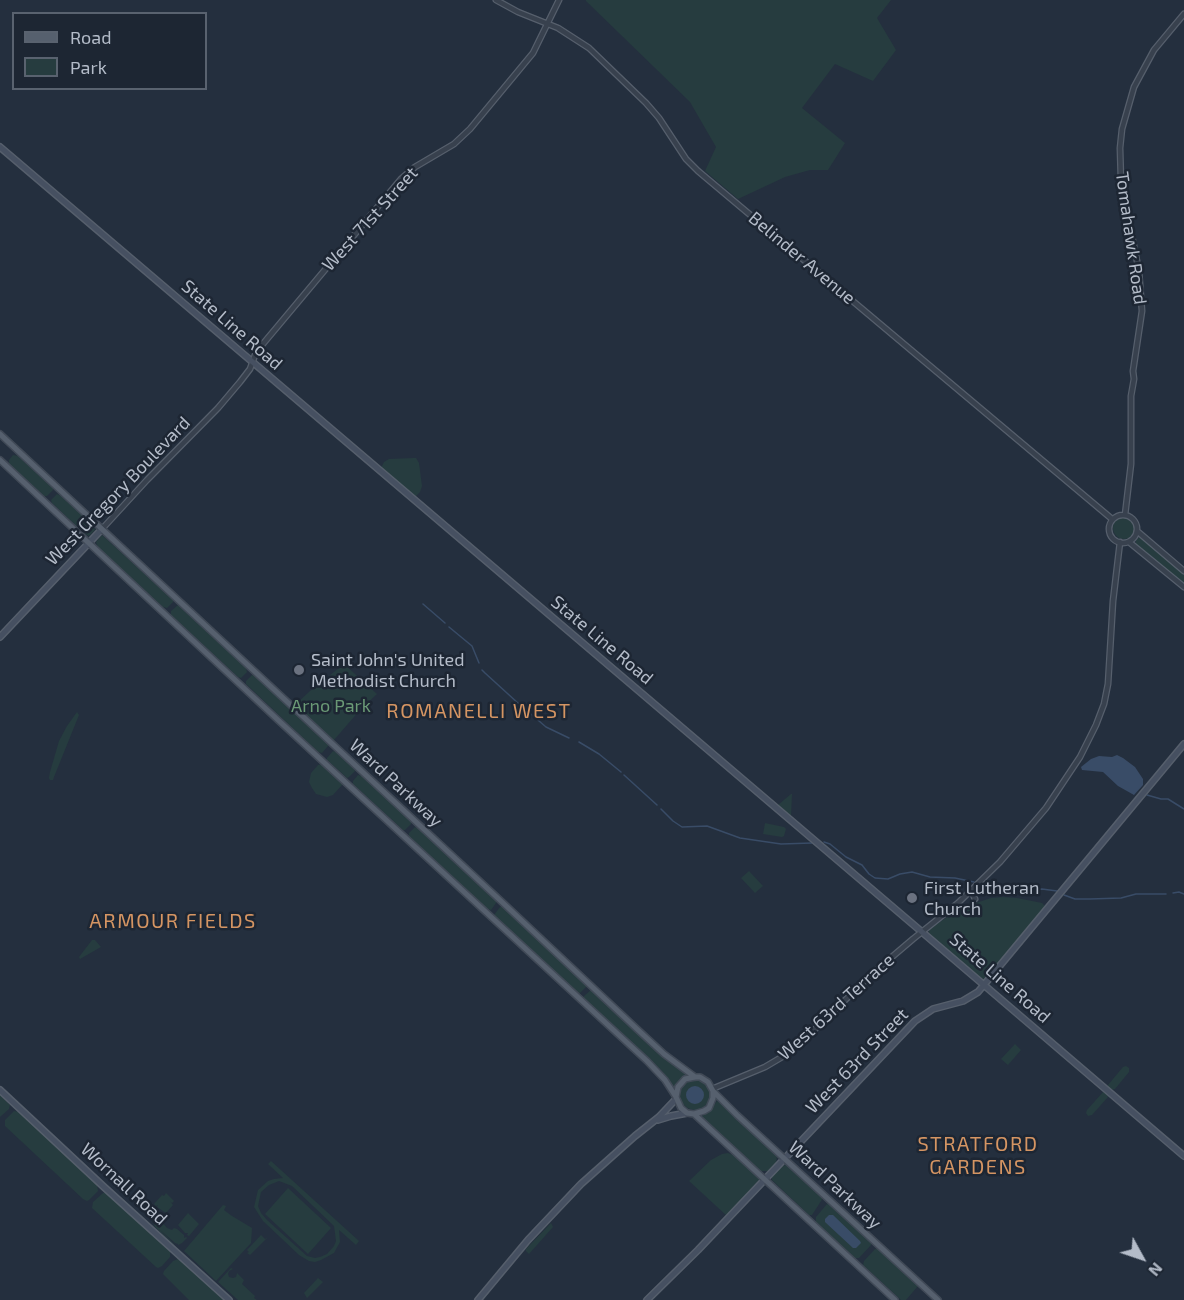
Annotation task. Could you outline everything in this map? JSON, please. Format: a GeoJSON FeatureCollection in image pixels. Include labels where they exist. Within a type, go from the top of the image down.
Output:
{"type":"FeatureCollection","features":[{"type":"Feature","properties":{"kind":"main road","name":"State Line Road"},"geometry":{"type":"LineString","coordinates":[[0,147],[1184,1156]]}},
{"type":"Feature","properties":{"kind":"main road","name":"Ward Parkway"},"geometry":{"type":"LineString","coordinates":[[0,434],[664,1054],[695,1077]]}},
{"type":"Feature","properties":{"kind":"main road","name":"Ward Parkway"},"geometry":{"type":"LineString","coordinates":[[0,460],[647,1061],[665,1080],[676,1098]]}},
{"type":"Feature","properties":{"kind":"main road","name":"West Gregory Boulevard"},"geometry":{"type":"LineString","coordinates":[[0,637],[102,529]]}},
{"type":"Feature","properties":{"kind":"main road","name":"West 63rd Street"},"geometry":{"type":"LineString","coordinates":[[647,1300],[698,1250],[915,1021],[933,1009],[963,1000],[978,992],[1184,744]]}},
{"type":"Feature","properties":{"kind":"main road"},"geometry":{"type":"LineString","coordinates":[[478,1300],[533,1234],[581,1184],[648,1126],[659,1117],[676,1098],[681,1082],[695,1077],[704,1079],[711,1085],[713,1098],[709,1108],[704,1112],[664,1118],[648,1126]]}},
{"type":"Feature","properties":{"kind":"main road","name":"Wornall Road"},"geometry":{"type":"LineString","coordinates":[[0,1090],[229,1300]]}},
{"type":"Feature","properties":{"kind":"main road","name":"Ward Parkway"},"geometry":{"type":"LineString","coordinates":[[713,1090],[737,1115],[938,1300]]}},
{"type":"Feature","properties":{"kind":"main road"},"geometry":{"type":"LineString","coordinates":[[676,1098],[681,1108],[690,1113],[765,1179],[895,1300]]}},
{"type":"Feature","properties":{"kind":"street","name":"Belinder Avenue"},"geometry":{"type":"LineString","coordinates":[[496,0],[565,32],[589,48],[659,118],[680,151],[698,171],[1112,519]]}},
{"type":"Feature","properties":{"kind":"street","name":"West 71st Street"},"geometry":{"type":"LineString","coordinates":[[252,362],[262,345],[401,179],[415,166],[454,144],[470,129],[528,60],[560,0]]}},
{"type":"Feature","properties":{"kind":"street","name":"Tomahawk Road"},"geometry":{"type":"LineString","coordinates":[[1125,514],[1131,464],[1133,371],[1142,311],[1139,271],[1121,181],[1122,129],[1134,87],[1154,50],[1184,14]]}},
{"type":"Feature","properties":{"kind":"street","name":"West Gregory Boulevard"},"geometry":{"type":"LineString","coordinates":[[102,529],[218,408],[245,377],[252,362]]}},
{"type":"Feature","properties":{"kind":"street"},"geometry":{"type":"LineString","coordinates":[[1129,542],[1137,531],[1136,522],[1125,514],[1116,516],[1109,526],[1113,538],[1120,542],[1129,542],[1184,587]]}},
{"type":"Feature","properties":{"kind":"street"},"geometry":{"type":"LineString","coordinates":[[1137,531],[1184,571]]}},
{"type":"Feature","properties":{"kind":"street"},"geometry":{"type":"LineString","coordinates":[[922,932],[958,903],[1000,862],[1046,808],[1080,757],[1096,725],[1108,684],[1113,600],[1120,542]]}},
{"type":"Feature","properties":{"kind":"street"},"geometry":{"type":"LineString","coordinates":[[971,890],[975,899]]}},
{"type":"Feature","properties":{"kind":"street","name":"West 63rd Terrace"},"geometry":{"type":"LineString","coordinates":[[713,1090],[765,1067],[787,1054],[873,973],[922,932]]}},
{"type":"Feature","properties":{"kind":"green space"},"geometry":{"type":"Polygon","coordinates":[[[586,0],[891,0],[877,18],[896,50],[873,81],[835,64],[802,108],[845,143],[828,170],[810,170],[785,177],[738,199],[705,171],[716,147],[690,102],[586,0]]]}},
{"type":"Feature","properties":{"kind":"green space"},"geometry":{"type":"Polygon","coordinates":[[[13,455],[18,456],[53,488],[47,496],[44,496],[9,464],[13,455]]]}},
{"type":"Feature","properties":{"kind":"green space"},"geometry":{"type":"Polygon","coordinates":[[[416,458],[419,463],[422,486],[420,492],[413,496],[381,468],[389,459],[416,458]]]}},
{"type":"Feature","properties":{"kind":"green space"},"geometry":{"type":"Polygon","coordinates":[[[57,494],[94,526],[95,530],[89,536],[52,503],[51,500],[57,494]]]}},
{"type":"Feature","properties":{"kind":"green space"},"geometry":{"type":"Polygon","coordinates":[[[1120,517],[1128,517],[1135,524],[1135,532],[1128,539],[1120,539],[1113,532],[1113,524],[1120,517]]]}},
{"type":"Feature","properties":{"kind":"green space"},"geometry":{"type":"Polygon","coordinates":[[[102,535],[173,600],[167,608],[163,607],[98,547],[96,542],[102,535]]]}},
{"type":"Feature","properties":{"kind":"green space"},"geometry":{"type":"Polygon","coordinates":[[[1140,537],[1184,573],[1184,585],[1136,545],[1136,540],[1140,537]]]}},
{"type":"Feature","properties":{"kind":"green space"},"geometry":{"type":"Polygon","coordinates":[[[178,605],[246,668],[247,672],[241,678],[171,615],[171,611],[178,605]]]}},
{"type":"Feature","properties":{"kind":"green space","name":"Arno Park"},"geometry":{"type":"Polygon","coordinates":[[[344,664],[377,694],[334,740],[330,739],[296,704],[344,664]]]}},
{"type":"Feature","properties":{"kind":"green space"},"geometry":{"type":"Polygon","coordinates":[[[252,675],[328,744],[322,753],[318,752],[246,684],[252,675]]]}},
{"type":"Feature","properties":{"kind":"green space"},"geometry":{"type":"Polygon","coordinates":[[[77,712],[79,715],[53,780],[50,780],[59,741],[77,712]]]}},
{"type":"Feature","properties":{"kind":"green space"},"geometry":{"type":"Polygon","coordinates":[[[333,751],[353,767],[355,771],[349,777],[347,778],[327,760],[333,751]]]}},
{"type":"Feature","properties":{"kind":"green space"},"geometry":{"type":"Polygon","coordinates":[[[322,764],[343,782],[333,795],[327,797],[316,794],[309,782],[311,773],[322,764]]]}},
{"type":"Feature","properties":{"kind":"green space"},"geometry":{"type":"Polygon","coordinates":[[[358,775],[362,776],[411,821],[405,830],[353,784],[358,775]]]}},
{"type":"Feature","properties":{"kind":"green space"},"geometry":{"type":"Polygon","coordinates":[[[792,794],[791,816],[778,805],[792,794]]]}},
{"type":"Feature","properties":{"kind":"green space"},"geometry":{"type":"Polygon","coordinates":[[[765,823],[784,827],[786,829],[784,836],[763,834],[765,823]]]}},
{"type":"Feature","properties":{"kind":"green space"},"geometry":{"type":"Polygon","coordinates":[[[415,827],[496,901],[491,910],[486,908],[409,836],[415,827]]]}},
{"type":"Feature","properties":{"kind":"green space"},"geometry":{"type":"Polygon","coordinates":[[[749,871],[763,886],[755,893],[741,878],[749,871]]]}},
{"type":"Feature","properties":{"kind":"green space"},"geometry":{"type":"Polygon","coordinates":[[[1003,897],[1042,903],[1045,906],[984,979],[929,933],[929,930],[961,908],[991,898],[1003,897]]]}},
{"type":"Feature","properties":{"kind":"green space"},"geometry":{"type":"Polygon","coordinates":[[[500,907],[503,907],[586,984],[580,993],[577,993],[494,915],[500,907]]]}},
{"type":"Feature","properties":{"kind":"green space"},"geometry":{"type":"Polygon","coordinates":[[[92,940],[95,940],[101,947],[80,959],[79,957],[92,940]]]}},
{"type":"Feature","properties":{"kind":"green space"},"geometry":{"type":"Polygon","coordinates":[[[591,990],[669,1062],[686,1073],[686,1076],[675,1087],[662,1071],[584,999],[584,996],[591,990]]]}},
{"type":"Feature","properties":{"kind":"green space"},"geometry":{"type":"Polygon","coordinates":[[[1015,1044],[1021,1050],[1008,1065],[1001,1059],[1015,1044]]]}},
{"type":"Feature","properties":{"kind":"green space"},"geometry":{"type":"Polygon","coordinates":[[[1126,1066],[1129,1072],[1115,1089],[1110,1090],[1108,1085],[1126,1066]]]}},
{"type":"Feature","properties":{"kind":"green space"},"geometry":{"type":"Polygon","coordinates":[[[695,1080],[701,1081],[709,1089],[709,1101],[701,1109],[695,1110],[689,1109],[681,1101],[680,1095],[681,1089],[689,1081],[695,1080]]]}},
{"type":"Feature","properties":{"kind":"green space"},"geometry":{"type":"Polygon","coordinates":[[[1104,1091],[1108,1097],[1092,1115],[1088,1116],[1087,1110],[1104,1091]]]}},
{"type":"Feature","properties":{"kind":"green space"},"geometry":{"type":"Polygon","coordinates":[[[0,1095],[10,1105],[0,1117],[0,1095]]]}},
{"type":"Feature","properties":{"kind":"green space"},"geometry":{"type":"Polygon","coordinates":[[[717,1101],[777,1156],[776,1163],[768,1171],[761,1171],[702,1118],[717,1101]]]}},
{"type":"Feature","properties":{"kind":"green space"},"geometry":{"type":"Polygon","coordinates":[[[14,1111],[19,1112],[97,1185],[98,1191],[89,1200],[83,1199],[5,1126],[5,1120],[14,1111]]]}},
{"type":"Feature","properties":{"kind":"green space"},"geometry":{"type":"Polygon","coordinates":[[[728,1153],[735,1156],[760,1179],[727,1216],[689,1181],[711,1160],[728,1153]]]}},
{"type":"Feature","properties":{"kind":"green space"},"geometry":{"type":"Polygon","coordinates":[[[271,1161],[359,1241],[356,1245],[339,1230],[340,1242],[334,1253],[315,1262],[299,1255],[263,1221],[254,1207],[258,1190],[268,1181],[283,1178],[268,1164],[271,1161]],[[279,1181],[269,1185],[261,1192],[258,1206],[261,1213],[307,1256],[315,1258],[327,1254],[336,1241],[334,1226],[292,1186],[279,1181]]]}},
{"type":"Feature","properties":{"kind":"green space"},"geometry":{"type":"Polygon","coordinates":[[[786,1165],[823,1198],[812,1215],[809,1215],[772,1180],[772,1176],[786,1165]]]}},
{"type":"Feature","properties":{"kind":"green space"},"geometry":{"type":"Polygon","coordinates":[[[288,1188],[331,1228],[308,1254],[265,1214],[288,1188]]]}},
{"type":"Feature","properties":{"kind":"green space"},"geometry":{"type":"Polygon","coordinates":[[[103,1193],[110,1196],[170,1251],[170,1257],[162,1266],[156,1267],[92,1208],[93,1202],[103,1193]]]}},
{"type":"Feature","properties":{"kind":"green space"},"geometry":{"type":"Polygon","coordinates":[[[166,1193],[174,1201],[172,1203],[170,1201],[173,1205],[166,1213],[154,1204],[166,1193]]]}},
{"type":"Feature","properties":{"kind":"green space"},"geometry":{"type":"Polygon","coordinates":[[[827,1204],[871,1243],[859,1258],[855,1258],[816,1222],[816,1217],[827,1204]]]}},
{"type":"Feature","properties":{"kind":"green space"},"geometry":{"type":"Polygon","coordinates":[[[223,1205],[226,1206],[224,1210],[252,1228],[251,1243],[216,1281],[184,1251],[223,1205]]]}},
{"type":"Feature","properties":{"kind":"green space"},"geometry":{"type":"Polygon","coordinates":[[[154,1207],[161,1213],[162,1222],[167,1228],[177,1229],[184,1235],[184,1238],[187,1238],[182,1243],[178,1245],[159,1229],[175,1245],[173,1244],[152,1224],[155,1226],[151,1216],[154,1207]]]}},
{"type":"Feature","properties":{"kind":"green space"},"geometry":{"type":"Polygon","coordinates":[[[188,1213],[199,1224],[189,1236],[178,1225],[188,1213]]]}},
{"type":"Feature","properties":{"kind":"green space"},"geometry":{"type":"Polygon","coordinates":[[[551,1223],[553,1227],[529,1254],[526,1249],[551,1223]]]}},
{"type":"Feature","properties":{"kind":"green space"},"geometry":{"type":"Polygon","coordinates":[[[261,1235],[265,1239],[268,1237],[250,1255],[247,1250],[261,1235]]]}},
{"type":"Feature","properties":{"kind":"green space"},"geometry":{"type":"Polygon","coordinates":[[[875,1249],[878,1249],[918,1286],[906,1300],[901,1300],[863,1265],[875,1249]]]}},
{"type":"Feature","properties":{"kind":"green space"},"geometry":{"type":"Polygon","coordinates":[[[178,1259],[224,1300],[189,1300],[163,1274],[173,1261],[178,1259]]]}},
{"type":"Feature","properties":{"kind":"green space"},"geometry":{"type":"Polygon","coordinates":[[[231,1268],[233,1269],[229,1271],[229,1277],[236,1277],[237,1273],[244,1280],[242,1284],[257,1300],[238,1300],[218,1282],[231,1268]]]}},
{"type":"Feature","properties":{"kind":"green space"},"geometry":{"type":"Polygon","coordinates":[[[318,1278],[323,1282],[307,1298],[304,1293],[318,1278]]]}},
{"type":"Feature","properties":{"kind":"water"},"geometry":{"type":"Polygon","coordinates":[[[1117,755],[1135,767],[1143,779],[1143,785],[1134,795],[1118,786],[1103,772],[1082,770],[1081,767],[1091,759],[1117,755]]]}},
{"type":"Feature","properties":{"kind":"water"},"geometry":{"type":"Polygon","coordinates":[[[695,1086],[701,1089],[704,1095],[701,1101],[695,1104],[689,1101],[686,1095],[689,1089],[695,1086]]]}},
{"type":"Feature","properties":{"kind":"water"},"geometry":{"type":"Polygon","coordinates":[[[829,1215],[833,1215],[860,1241],[861,1243],[856,1248],[853,1248],[825,1222],[829,1215]]]}},
{"type":"Feature","properties":{"kind":"waterway"},"geometry":{"type":"LineString","coordinates":[[423,604],[445,623]]}},
{"type":"Feature","properties":{"kind":"waterway"},"geometry":{"type":"LineString","coordinates":[[449,627],[472,646],[479,663]]}},
{"type":"Feature","properties":{"kind":"waterway"},"geometry":{"type":"LineString","coordinates":[[482,670],[519,704]]}},
{"type":"Feature","properties":{"kind":"waterway"},"geometry":{"type":"LineString","coordinates":[[524,708],[546,727],[569,738]]}},
{"type":"Feature","properties":{"kind":"waterway"},"geometry":{"type":"LineString","coordinates":[[579,742],[599,754],[621,772]]}},
{"type":"Feature","properties":{"kind":"waterway"},"geometry":{"type":"LineString","coordinates":[[624,775],[657,805]]}},
{"type":"Feature","properties":{"kind":"waterway"},"geometry":{"type":"LineString","coordinates":[[1147,795],[1168,799],[1184,809]]}},
{"type":"Feature","properties":{"kind":"waterway"},"geometry":{"type":"LineString","coordinates":[[661,809],[682,827],[707,826],[740,838],[781,844],[812,843]]}},
{"type":"Feature","properties":{"kind":"waterway"},"geometry":{"type":"LineString","coordinates":[[824,842],[862,865],[875,878],[888,879],[912,872],[930,877],[955,878],[974,882]]}},
{"type":"Feature","properties":{"kind":"waterway"},"geometry":{"type":"LineString","coordinates":[[983,885],[1023,886],[1033,890],[1057,891]]}},
{"type":"Feature","properties":{"kind":"waterway"},"geometry":{"type":"LineString","coordinates":[[1173,893],[1184,894]]}},
{"type":"Feature","properties":{"kind":"waterway"},"geometry":{"type":"LineString","coordinates":[[1064,895],[1075,899],[1090,899],[1121,898],[1136,894],[1166,894]]}},
{"type":"Feature","properties":{"kind":"place","name":"Saint John's United Methodist Church"},"geometry":{"type":"Point","coordinates":[299,670]}},
{"type":"Feature","properties":{"kind":"place","name":"First Lutheran Church"},"geometry":{"type":"Point","coordinates":[912,898]}},
{"type":"Feature","properties":{"kind":"district","name":"ROMANELLI WEST"},"geometry":{"type":"Point","coordinates":[479,711]}},
{"type":"Feature","properties":{"kind":"district","name":"ARMOUR FIELDS"},"geometry":{"type":"Point","coordinates":[173,921]}},
{"type":"Feature","properties":{"kind":"district","name":"STRATFORD GARDENS"},"geometry":{"type":"Point","coordinates":[978,1156]}}]}
